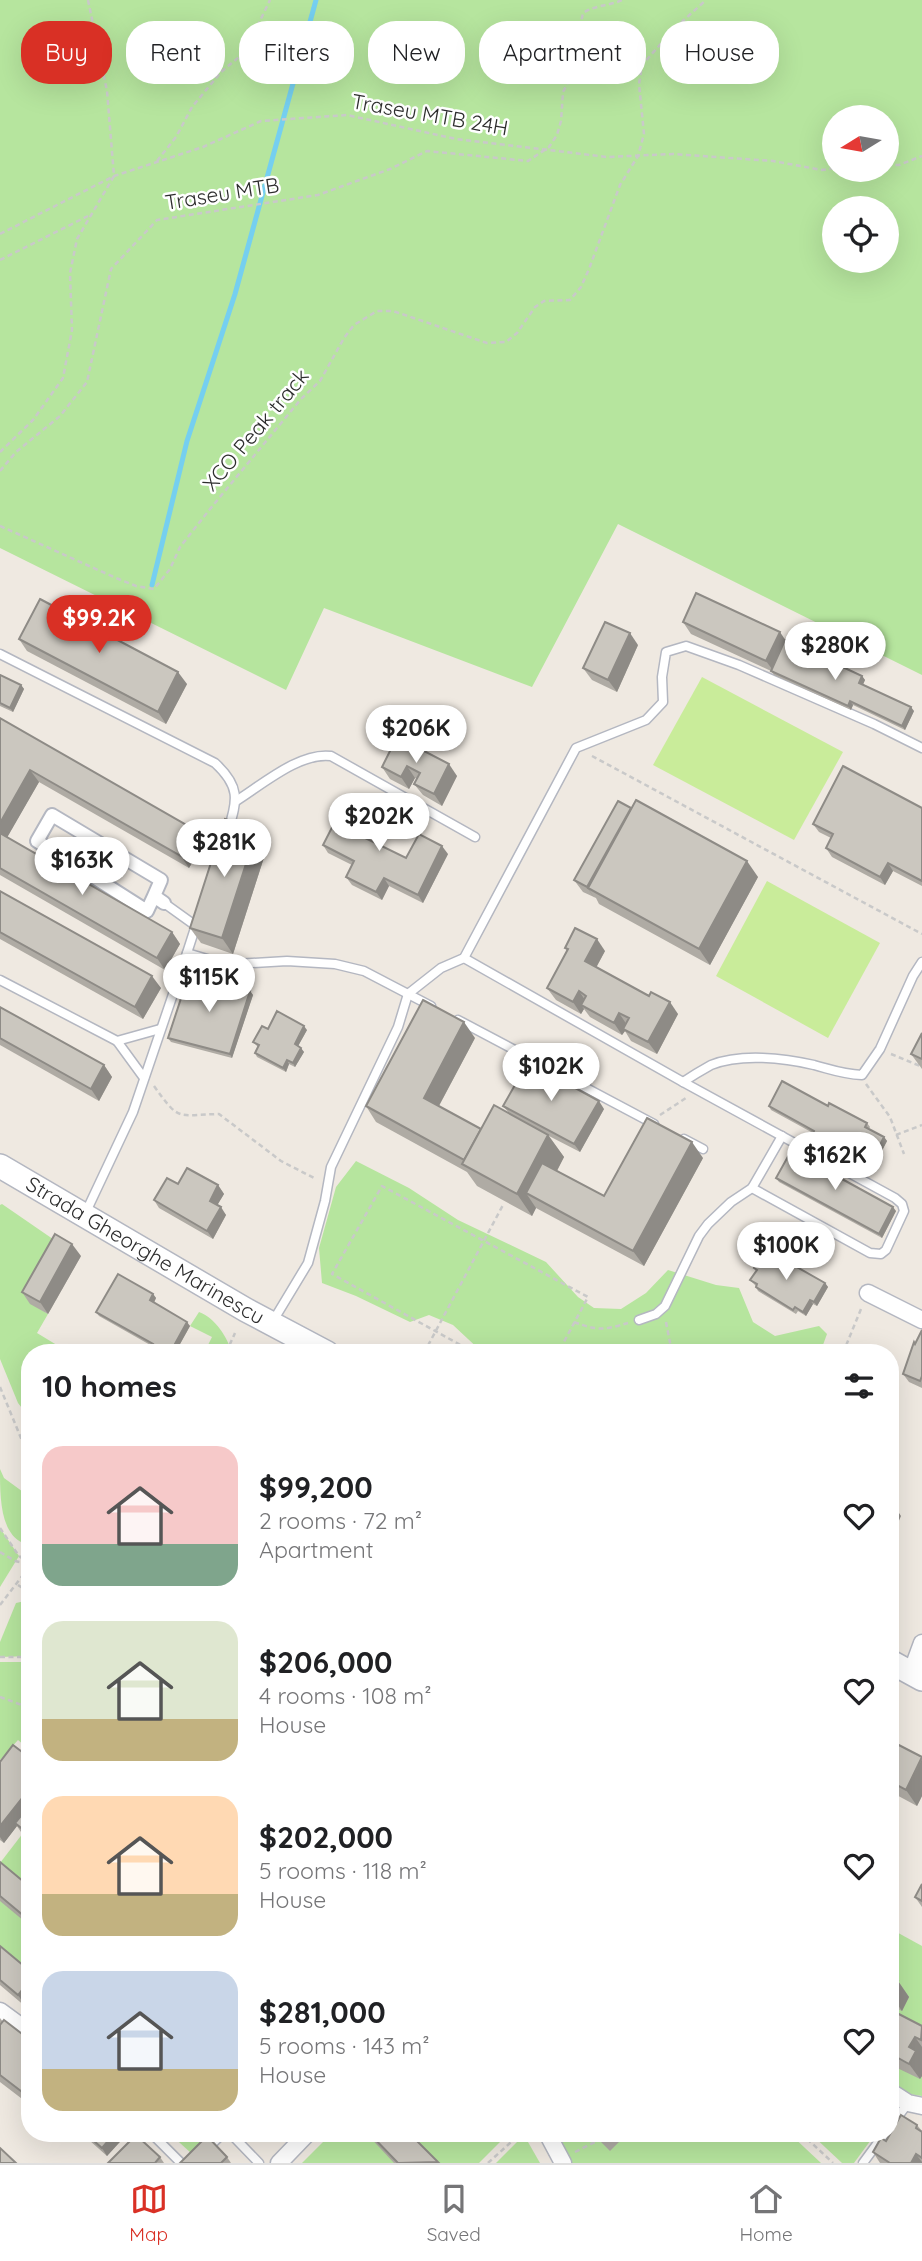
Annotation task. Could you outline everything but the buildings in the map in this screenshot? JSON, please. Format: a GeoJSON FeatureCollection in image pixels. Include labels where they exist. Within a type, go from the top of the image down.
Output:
{"type":"FeatureCollection","features":[{"type":"Feature","properties":{"kind":"main road","name":"Strada Gheorghe Marinescu"},"geometry":{"type":"LineString","coordinates":[[0,1166],[310,1344]]}},
{"type":"Feature","properties":{"kind":"main road"},"geometry":{"type":"LineString","coordinates":[[899,1666],[917,1676]]}},
{"type":"Feature","properties":{"kind":"street"},"geometry":{"type":"LineString","coordinates":[[52,814],[161,880],[159,900],[147,911],[37,841],[52,814]]}},
{"type":"Feature","properties":{"kind":"street"},"geometry":{"type":"LineString","coordinates":[[868,1293],[922,1320]]}},
{"type":"Feature","properties":{"kind":"street"},"geometry":{"type":"LineString","coordinates":[[917,1676],[922,1643]]}},
{"type":"Feature","properties":{"kind":"street"},"geometry":{"type":"LineString","coordinates":[[0,2011],[21,2027]]}},
{"type":"Feature","properties":{"kind":"street"},"geometry":{"type":"LineString","coordinates":[[899,2096],[915,2104]]}},
{"type":"Feature","properties":{"kind":"street"},"geometry":{"type":"LineString","coordinates":[[279,2163],[299,2142]]}},
{"type":"Feature","properties":{"kind":"street"},"geometry":{"type":"LineString","coordinates":[[554,2142],[567,2158]]}},
{"type":"Feature","properties":{"kind":"lane"},"geometry":{"type":"LineString","coordinates":[[272,1323],[308,1263],[331,1167],[398,1027],[408,994],[441,968],[464,958],[576,748],[646,720],[663,702],[662,677],[666,652],[686,646],[752,670],[874,723],[922,748]]}},
{"type":"Feature","properties":{"kind":"lane"},"geometry":{"type":"LineString","coordinates":[[0,654],[215,763],[228,774],[236,801],[224,841]]}},
{"type":"Feature","properties":{"kind":"lane"},"geometry":{"type":"LineString","coordinates":[[236,801],[302,760],[319,755],[331,756],[475,837]]}},
{"type":"Feature","properties":{"kind":"lane"},"geometry":{"type":"LineString","coordinates":[[159,900],[196,926]]}},
{"type":"Feature","properties":{"kind":"lane"},"geometry":{"type":"LineString","coordinates":[[84,1216],[133,1112],[200,914]]}},
{"type":"Feature","properties":{"kind":"lane"},"geometry":{"type":"LineString","coordinates":[[187,953],[236,964],[287,961],[335,964],[364,971],[659,1126]]}},
{"type":"Feature","properties":{"kind":"lane"},"geometry":{"type":"LineString","coordinates":[[464,958],[888,1194],[902,1204],[904,1211],[886,1250],[881,1254],[870,1253],[752,1188]]}},
{"type":"Feature","properties":{"kind":"lane"},"geometry":{"type":"LineString","coordinates":[[683,1082],[710,1066],[725,1061],[748,1059],[781,1059],[816,1066],[842,1075],[862,1075],[880,1049],[922,962]]}},
{"type":"Feature","properties":{"kind":"lane"},"geometry":{"type":"LineString","coordinates":[[0,980],[117,1041],[145,1076]]}},
{"type":"Feature","properties":{"kind":"lane"},"geometry":{"type":"LineString","coordinates":[[117,1041],[160,1030]]}},
{"type":"Feature","properties":{"kind":"lane"},"geometry":{"type":"LineString","coordinates":[[639,1321],[656,1314],[665,1306],[699,1236],[731,1202],[752,1188],[782,1136]]}},
{"type":"Feature","properties":{"kind":"lane"},"geometry":{"type":"LineString","coordinates":[[680,1137],[703,1149]]}},
{"type":"Feature","properties":{"kind":"lane"},"geometry":{"type":"LineString","coordinates":[[899,2119],[915,2104]]}},
{"type":"Feature","properties":{"kind":"lane"},"geometry":{"type":"LineString","coordinates":[[160,2142],[181,2163]]}},
{"type":"Feature","properties":{"kind":"lane"},"geometry":{"type":"LineString","coordinates":[[193,2163],[214,2142]]}},
{"type":"Feature","properties":{"kind":"lane"},"geometry":{"type":"LineString","coordinates":[[239,2142],[260,2163]]}},
{"type":"Feature","properties":{"kind":"lane"},"geometry":{"type":"LineString","coordinates":[[863,2163],[879,2142]]}},
{"type":"Feature","properties":{"kind":"path"},"geometry":{"type":"LineString","coordinates":[[0,452],[33,420],[63,378],[72,330],[69,273],[77,239],[114,176],[107,91],[88,0]]}},
{"type":"Feature","properties":{"kind":"path"},"geometry":{"type":"LineString","coordinates":[[157,161],[176,137],[192,107],[220,72],[245,52],[270,0]]}},
{"type":"Feature","properties":{"kind":"path"},"geometry":{"type":"LineString","coordinates":[[545,149],[556,135],[561,121],[563,92],[579,61],[583,13],[592,7],[622,0]]}},
{"type":"Feature","properties":{"kind":"path","name":"XCO Peak track"},"geometry":{"type":"LineString","coordinates":[[0,526],[116,578],[136,586],[154,589],[170,569],[180,547],[210,509],[320,381],[354,325],[377,311],[393,311],[487,342],[506,342],[517,333],[535,307],[544,301],[570,300],[581,286],[620,185],[638,156],[643,134],[639,84],[642,65],[674,29],[706,0]]}},
{"type":"Feature","properties":{"kind":"path","name":"Traseu MTB 24H"},"geometry":{"type":"LineString","coordinates":[[0,234],[114,176],[203,147],[261,121],[348,115],[456,139],[607,157],[673,154],[773,161],[822,170]]}},
{"type":"Feature","properties":{"kind":"path","name":"Traseu MTB"},"geometry":{"type":"LineString","coordinates":[[0,471],[16,452],[60,416],[88,383],[111,269],[157,220],[318,195],[390,169],[427,151],[528,161],[545,149]]}},
{"type":"Feature","properties":{"kind":"path"},"geometry":{"type":"LineString","coordinates":[[900,165],[922,156]]}},
{"type":"Feature","properties":{"kind":"path"},"geometry":{"type":"LineString","coordinates":[[0,260],[91,215]]}},
{"type":"Feature","properties":{"kind":"path"},"geometry":{"type":"LineString","coordinates":[[576,748],[922,934]]}},
{"type":"Feature","properties":{"kind":"path"},"geometry":{"type":"LineString","coordinates":[[880,1049],[920,1066]]}},
{"type":"Feature","properties":{"kind":"path"},"geometry":{"type":"LineString","coordinates":[[862,1075],[890,1117],[904,1154]]}},
{"type":"Feature","properties":{"kind":"path"},"geometry":{"type":"LineString","coordinates":[[145,1076],[170,1109],[181,1116],[219,1114],[281,1161],[319,1180]]}},
{"type":"Feature","properties":{"kind":"path"},"geometry":{"type":"LineString","coordinates":[[650,1122],[698,1090]]}},
{"type":"Feature","properties":{"kind":"path"},"geometry":{"type":"LineString","coordinates":[[896,1135],[922,1125]]}},
{"type":"Feature","properties":{"kind":"path"},"geometry":{"type":"LineString","coordinates":[[459,1344],[332,1274],[382,1186],[588,1297],[563,1344]]}},
{"type":"Feature","properties":{"kind":"path"},"geometry":{"type":"LineString","coordinates":[[429,1344],[503,1205]]}},
{"type":"Feature","properties":{"kind":"path"},"geometry":{"type":"LineString","coordinates":[[848,1344],[868,1293]]}},
{"type":"Feature","properties":{"kind":"path"},"geometry":{"type":"LineString","coordinates":[[665,1306],[670,1344]]}},
{"type":"Feature","properties":{"kind":"path"},"geometry":{"type":"LineString","coordinates":[[575,1322],[593,1329],[605,1330],[639,1321]]}},
{"type":"Feature","properties":{"kind":"path"},"geometry":{"type":"LineString","coordinates":[[230,1344],[235,1333]]}},
{"type":"Feature","properties":{"kind":"path"},"geometry":{"type":"LineString","coordinates":[[0,1387],[21,1439]]}},
{"type":"Feature","properties":{"kind":"path"},"geometry":{"type":"LineString","coordinates":[[0,1528],[21,1558]]}},
{"type":"Feature","properties":{"kind":"path"},"geometry":{"type":"LineString","coordinates":[[0,1552],[21,1562]]}},
{"type":"Feature","properties":{"kind":"path"},"geometry":{"type":"LineString","coordinates":[[0,1605],[21,1578]]}},
{"type":"Feature","properties":{"kind":"path"},"geometry":{"type":"LineString","coordinates":[[17,1584],[21,1587]]}},
{"type":"Feature","properties":{"kind":"path"},"geometry":{"type":"LineString","coordinates":[[0,1657],[21,1657]]}},
{"type":"Feature","properties":{"kind":"path"},"geometry":{"type":"LineString","coordinates":[[0,1697],[21,1705]]}},
{"type":"Feature","properties":{"kind":"path"},"geometry":{"type":"LineString","coordinates":[[488,2163],[511,2142]]}},
{"type":"Feature","properties":{"kind":"path"},"geometry":{"type":"LineString","coordinates":[[567,2158],[595,2142]]}},
{"type":"Feature","properties":{"kind":"path"},"geometry":{"type":"LineString","coordinates":[[811,2142],[833,2163]]}},
{"type":"Feature","properties":{"kind":"green space"},"geometry":{"type":"Polygon","coordinates":[[[0,0],[922,0],[922,675],[618,524],[532,687],[324,608],[286,690],[0,548],[0,0]]]}},
{"type":"Feature","properties":{"kind":"green space"},"geometry":{"type":"Polygon","coordinates":[[[702,677],[843,752],[794,840],[653,765],[702,677]]]}},
{"type":"Feature","properties":{"kind":"green space"},"geometry":{"type":"Polygon","coordinates":[[[767,881],[880,943],[828,1038],[716,976],[767,881]]]}},
{"type":"Feature","properties":{"kind":"green space"},"geometry":{"type":"Polygon","coordinates":[[[356,1161],[409,1188],[458,1220],[546,1262],[578,1297],[594,1308],[621,1309],[646,1293],[668,1270],[716,1285],[739,1288],[753,1322],[775,1336],[819,1326],[827,1334],[823,1344],[473,1344],[453,1325],[429,1315],[410,1322],[322,1283],[319,1248],[336,1187],[356,1161]]]}},
{"type":"Feature","properties":{"kind":"green space"},"geometry":{"type":"Polygon","coordinates":[[[0,1205],[63,1246],[31,1303],[48,1314],[37,1333],[55,1344],[21,1344],[21,1407],[0,1359],[0,1205]]]}},
{"type":"Feature","properties":{"kind":"green space"},"geometry":{"type":"Polygon","coordinates":[[[199,1312],[220,1328],[229,1344],[208,1344],[212,1337],[190,1326],[199,1312]]]}},
{"type":"Feature","properties":{"kind":"green space"},"geometry":{"type":"Polygon","coordinates":[[[0,1469],[4,1478],[21,1490],[21,1542],[10,1531],[1,1502],[0,1469]]]}},
{"type":"Feature","properties":{"kind":"green space"},"geometry":{"type":"Polygon","coordinates":[[[0,1528],[19,1556],[0,1587],[0,1528]]]}},
{"type":"Feature","properties":{"kind":"green space"},"geometry":{"type":"Polygon","coordinates":[[[21,1602],[21,1656],[0,1657],[0,1642],[16,1603],[21,1602]]]}},
{"type":"Feature","properties":{"kind":"green space"},"geometry":{"type":"Polygon","coordinates":[[[0,1662],[21,1662],[21,1742],[18,1740],[0,1760],[0,1662]]]}},
{"type":"Feature","properties":{"kind":"green space"},"geometry":{"type":"Polygon","coordinates":[[[21,1836],[21,1968],[0,1951],[0,1863],[21,1836]]]}},
{"type":"Feature","properties":{"kind":"green space"},"geometry":{"type":"Polygon","coordinates":[[[899,1933],[922,1946],[922,2096],[909,2094],[899,2087],[899,1933]]]}},
{"type":"Feature","properties":{"kind":"green space"},"geometry":{"type":"Polygon","coordinates":[[[179,2142],[201,2142],[191,2153],[179,2142]]]}},
{"type":"Feature","properties":{"kind":"green space"},"geometry":{"type":"Polygon","coordinates":[[[323,2142],[500,2142],[479,2163],[302,2163],[323,2142]]]}},
{"type":"Feature","properties":{"kind":"green space"},"geometry":{"type":"Polygon","coordinates":[[[517,2142],[528,2142],[540,2163],[496,2163],[517,2142]]]}},
{"type":"Feature","properties":{"kind":"green space"},"geometry":{"type":"Polygon","coordinates":[[[558,2142],[799,2142],[821,2163],[570,2163],[558,2142]]]}},
{"type":"Feature","properties":{"kind":"green space"},"geometry":{"type":"Polygon","coordinates":[[[820,2142],[869,2142],[854,2163],[842,2163],[820,2142]]]}},
{"type":"Feature","properties":{"kind":"waterway"},"geometry":{"type":"LineString","coordinates":[[152,585],[187,441],[235,294],[316,0]]}}]}
